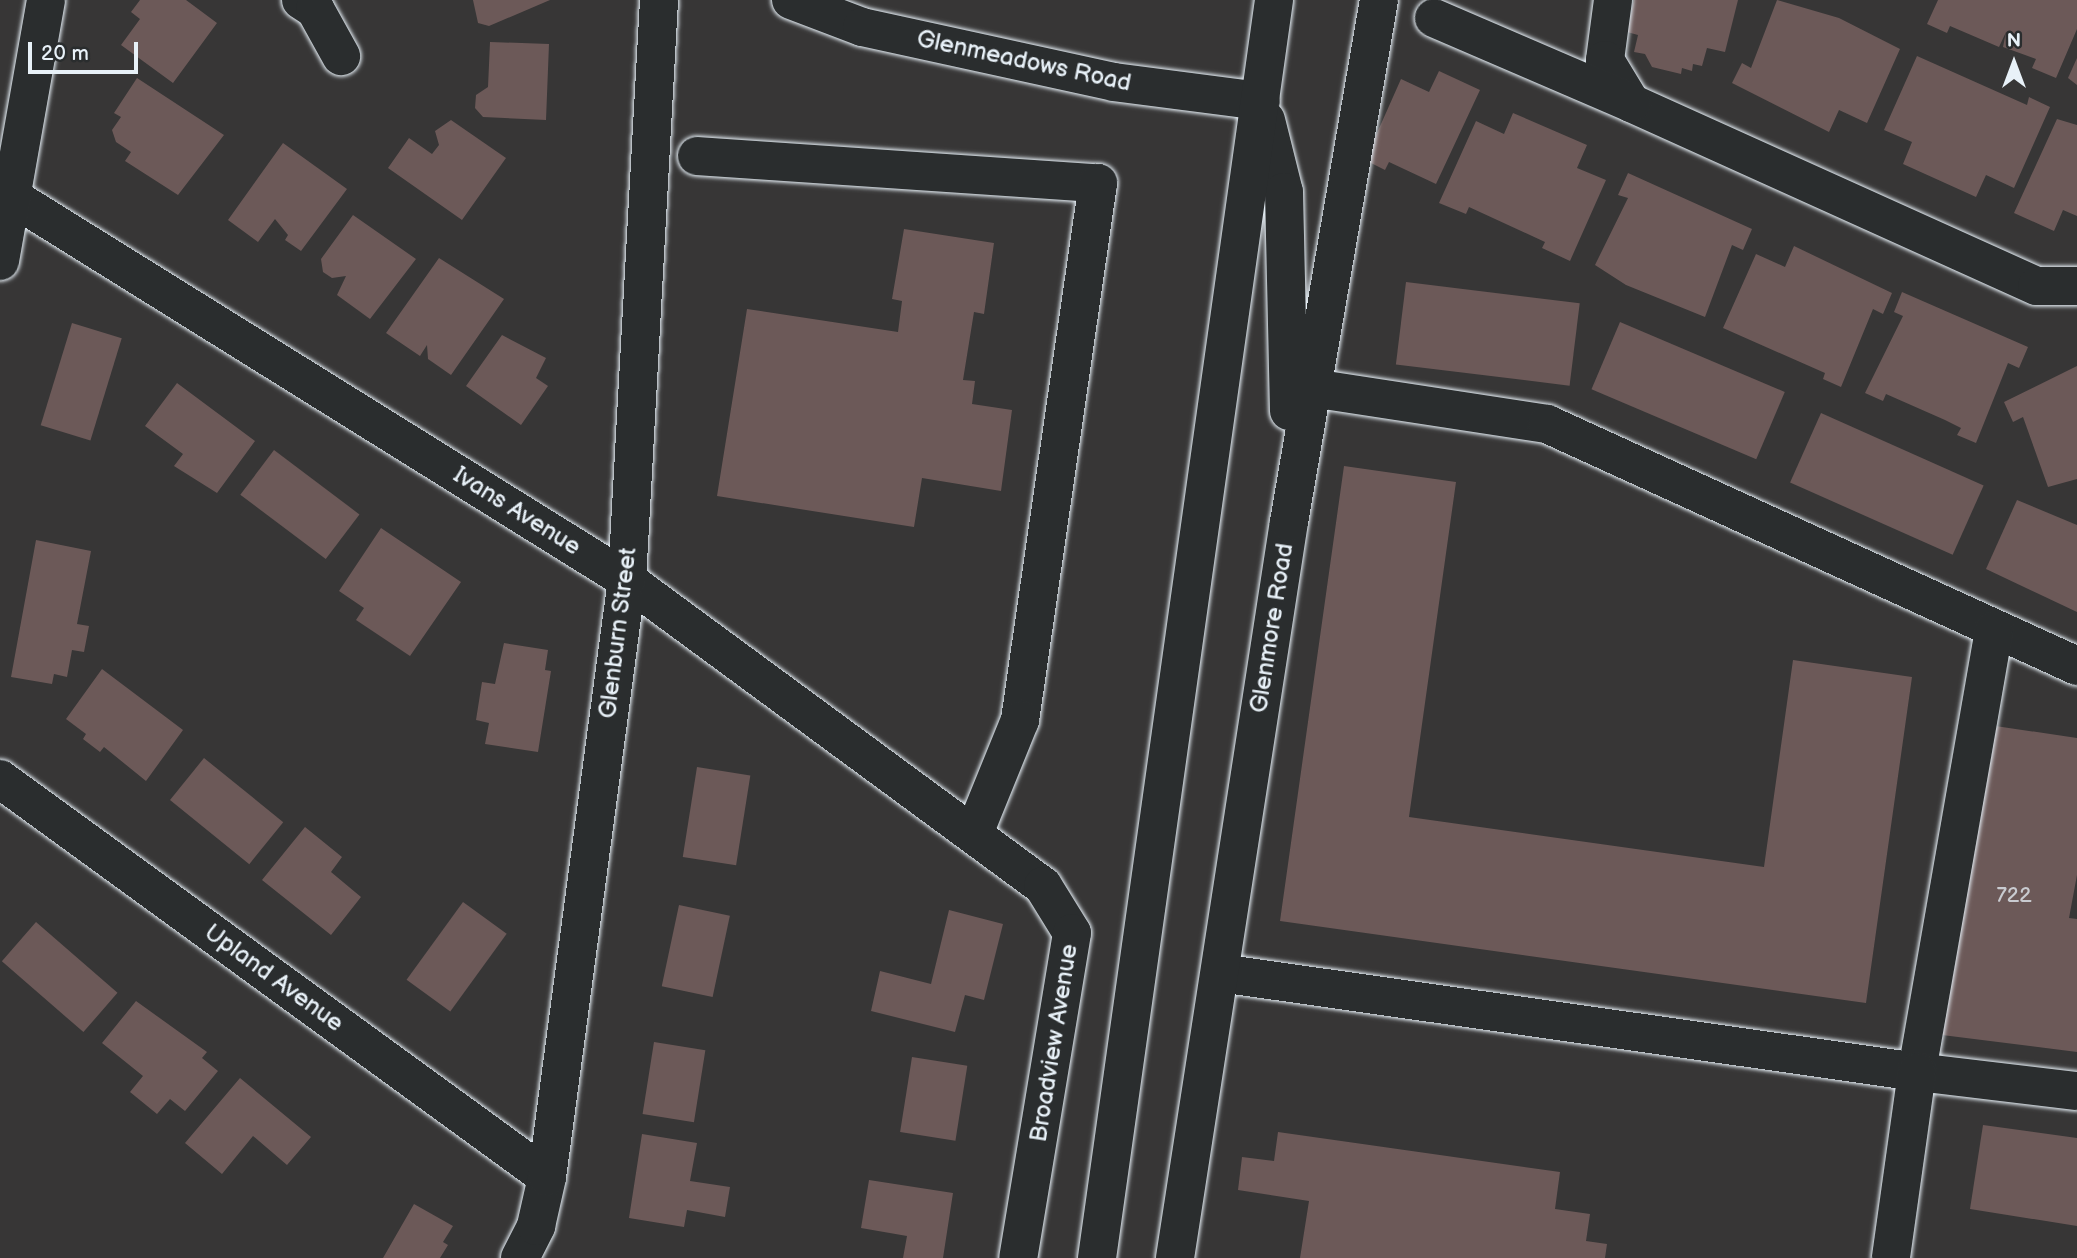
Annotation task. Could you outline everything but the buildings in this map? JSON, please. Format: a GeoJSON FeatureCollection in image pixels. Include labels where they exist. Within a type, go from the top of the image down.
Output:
{"type":"FeatureCollection","features":[{"type":"Feature","properties":{"kind":"street"},"geometry":{"type":"LineString","coordinates":[[0,261],[46,0]]}},
{"type":"Feature","properties":{"kind":"street"},"geometry":{"type":"LineString","coordinates":[[301,0],[315,9],[341,56]]}},
{"type":"Feature","properties":{"kind":"street","name":"Glenburn Street"},"geometry":{"type":"LineString","coordinates":[[520,1258],[536,1226],[547,1177],[627,580],[659,0]]}},
{"type":"Feature","properties":{"kind":"street","name":"Glenmeadows Road"},"geometry":{"type":"LineString","coordinates":[[791,0],[862,27],[1101,80],[1261,101]]}},
{"type":"Feature","properties":{"kind":"street"},"geometry":{"type":"LineString","coordinates":[[1097,1258],[1274,0]]}},
{"type":"Feature","properties":{"kind":"street","name":"Glenmore Road"},"geometry":{"type":"LineString","coordinates":[[1175,1258],[1289,522],[1379,0]]}},
{"type":"Feature","properties":{"kind":"street"},"geometry":{"type":"LineString","coordinates":[[1613,0],[1605,60],[1630,103]]}},
{"type":"Feature","properties":{"kind":"street"},"geometry":{"type":"LineString","coordinates":[[1434,18],[2037,286],[2077,286]]}},
{"type":"Feature","properties":{"kind":"street"},"geometry":{"type":"LineString","coordinates":[[1261,101],[1284,192],[1289,522]]}},
{"type":"Feature","properties":{"kind":"street"},"geometry":{"type":"LineString","coordinates":[[696,156],[1098,183],[1020,720],[989,842]]}},
{"type":"Feature","properties":{"kind":"street","name":"Ivans Avenue"},"geometry":{"type":"LineString","coordinates":[[12,197],[627,580],[989,842]]}},
{"type":"Feature","properties":{"kind":"street"},"geometry":{"type":"LineString","coordinates":[[1312,388],[1547,424],[2077,666]]}},
{"type":"Feature","properties":{"kind":"street"},"geometry":{"type":"LineString","coordinates":[[1891,1258],[1917,1072],[1994,630]]}},
{"type":"Feature","properties":{"kind":"street","name":"Upland Avenue"},"geometry":{"type":"LineString","coordinates":[[0,779],[547,1177]]}},
{"type":"Feature","properties":{"kind":"street","name":"Broadview Avenue"},"geometry":{"type":"LineString","coordinates":[[989,842],[1042,886],[1072,933],[1018,1258]]}},
{"type":"Feature","properties":{"kind":"street"},"geometry":{"type":"LineString","coordinates":[[1220,972],[1917,1072],[2077,1091]]}}]}
